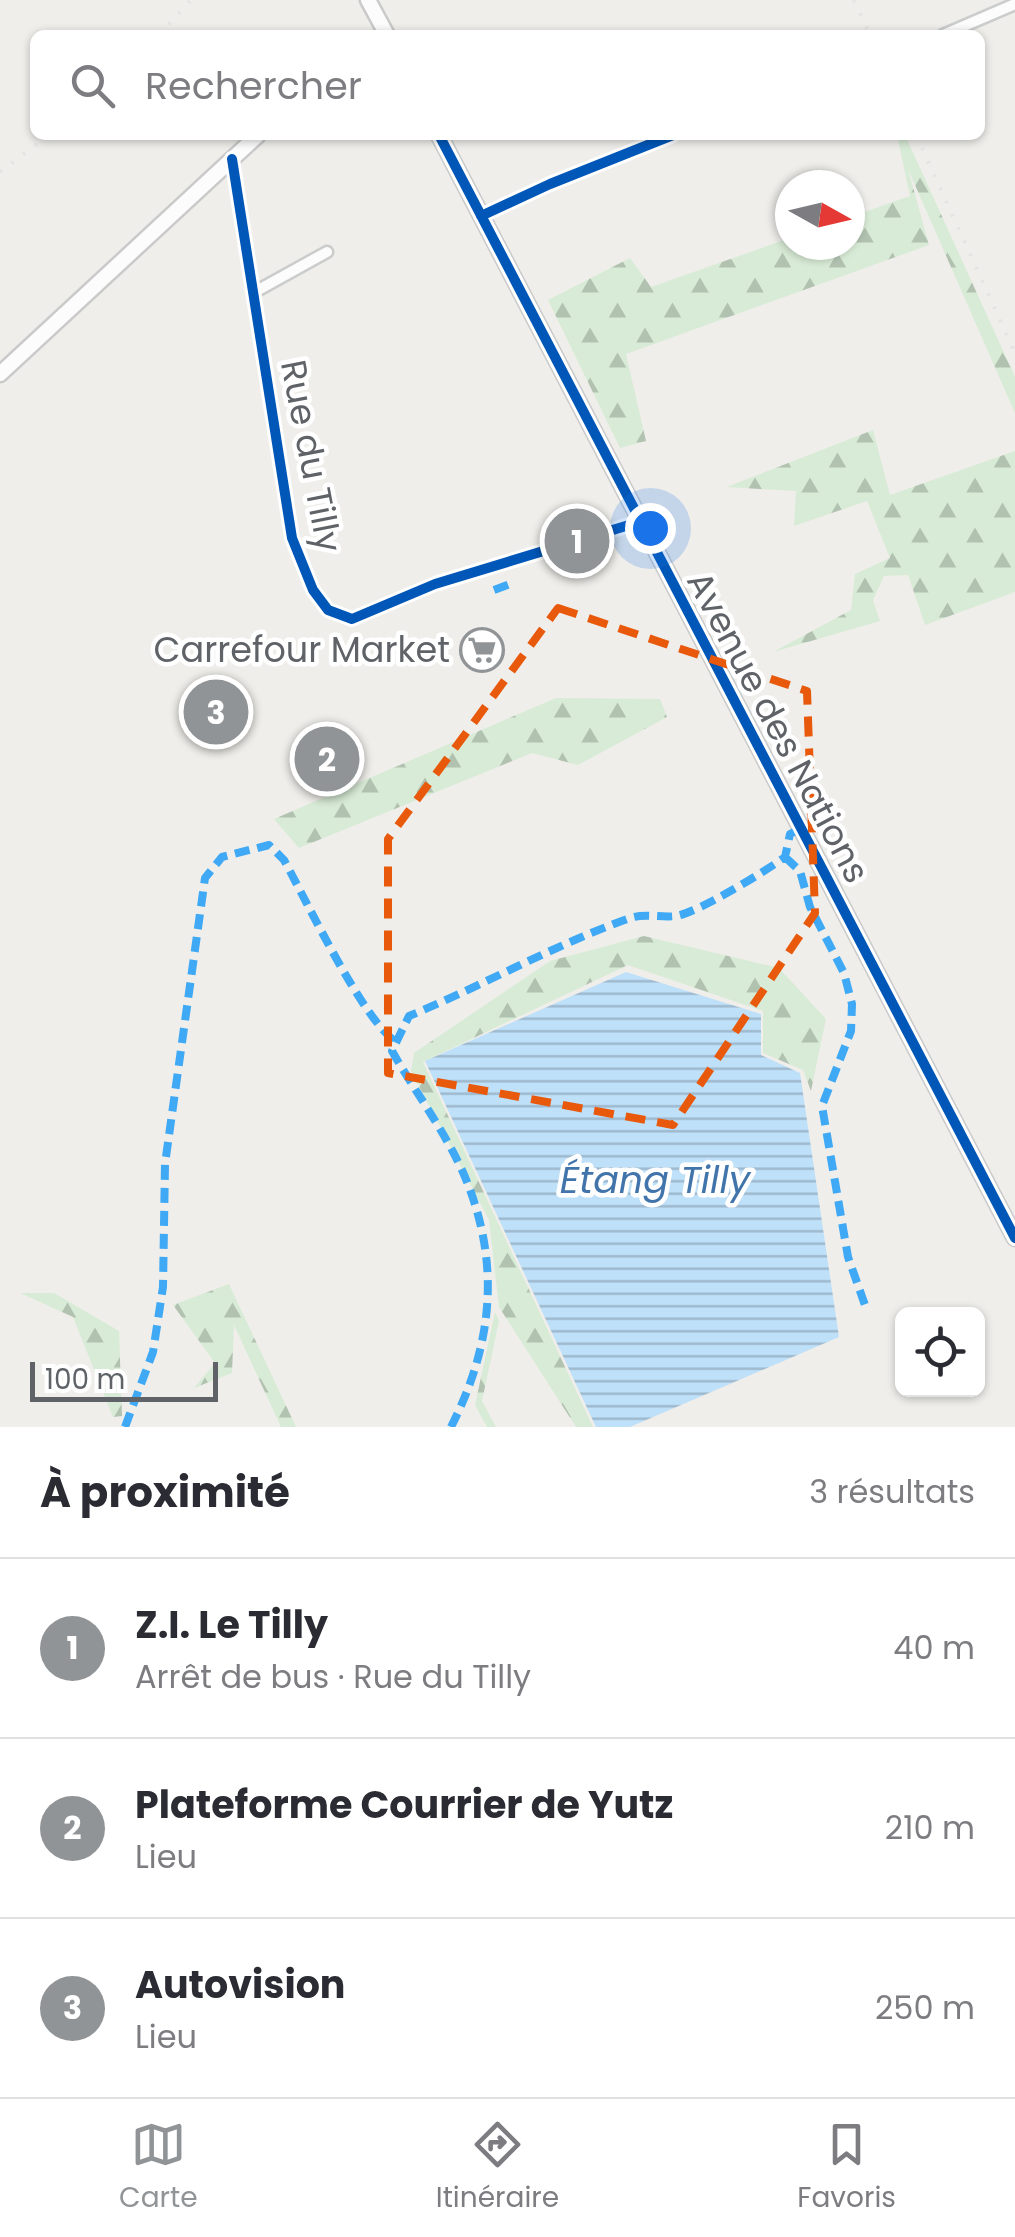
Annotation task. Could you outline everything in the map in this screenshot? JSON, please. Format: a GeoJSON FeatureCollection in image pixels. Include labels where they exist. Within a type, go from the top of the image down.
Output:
{"type":"FeatureCollection","features":[{"type":"Feature","properties":{"kind":"main road"},"geometry":{"type":"LineString","coordinates":[[368,0],[384,29]]}},
{"type":"Feature","properties":{"kind":"main road"},"geometry":{"type":"LineString","coordinates":[[0,374],[253,140]]}},
{"type":"Feature","properties":{"kind":"main road","name":"Avenue des Nations"},"geometry":{"type":"LineString","coordinates":[[442,140],[1015,1238]]}},
{"type":"Feature","properties":{"kind":"street"},"geometry":{"type":"LineString","coordinates":[[955,30],[1015,4]]}},
{"type":"Feature","properties":{"kind":"street"},"geometry":{"type":"LineString","coordinates":[[481,216],[661,140]]}},
{"type":"Feature","properties":{"kind":"street","name":"Rue du Tilly"},"geometry":{"type":"LineString","coordinates":[[232,159],[292,538],[313,590],[328,610],[352,619],[434,584],[639,522]]}},
{"type":"Feature","properties":{"kind":"street"},"geometry":{"type":"LineString","coordinates":[[253,293],[327,252]]}},
{"type":"Feature","properties":{"kind":"highlighted area"},"geometry":{"type":"Polygon","coordinates":[[[558,608],[807,691],[815,913],[673,1125],[388,1073],[388,839],[558,608]]]}},
{"type":"Feature","properties":{"kind":"green space"},"geometry":{"type":"Polygon","coordinates":[[[898,140],[907,140],[1015,377],[1015,413],[908,169],[929,245],[626,354],[646,441],[620,448],[548,300],[630,258],[651,287],[775,243],[775,260],[865,260],[865,212],[910,196],[898,140]]]}},
{"type":"Feature","properties":{"kind":"green space"},"geometry":{"type":"Polygon","coordinates":[[[873,430],[890,495],[1015,451],[1015,592],[925,625],[908,575],[884,576],[873,600],[880,621],[773,652],[851,610],[855,574],[890,558],[867,501],[794,526],[796,491],[727,487],[873,430]]]}},
{"type":"Feature","properties":{"kind":"green space"},"geometry":{"type":"Polygon","coordinates":[[[556,698],[660,699],[667,717],[578,765],[532,753],[299,848],[274,819],[556,698]]]}},
{"type":"Feature","properties":{"kind":"green space"},"geometry":{"type":"Polygon","coordinates":[[[644,936],[779,968],[826,1019],[811,1091],[803,1070],[763,1053],[763,1011],[628,965],[423,1062],[593,1427],[576,1427],[499,1307],[489,1220],[411,1071],[414,1053],[550,961],[644,936]]]}},
{"type":"Feature","properties":{"kind":"green space"},"geometry":{"type":"Polygon","coordinates":[[[229,1284],[296,1427],[281,1427],[234,1325],[232,1373],[194,1388],[215,1363],[173,1305],[229,1284]]]}},
{"type":"Feature","properties":{"kind":"green space"},"geometry":{"type":"Polygon","coordinates":[[[20,1293],[54,1293],[119,1331],[122,1416],[113,1417],[73,1317],[20,1293]]]}},
{"type":"Feature","properties":{"kind":"green space"},"geometry":{"type":"Polygon","coordinates":[[[495,1312],[499,1321],[482,1401],[496,1427],[487,1427],[475,1405],[495,1312]]]}},
{"type":"Feature","properties":{"kind":"water","name":"Étang Tilly"},"geometry":{"type":"Polygon","coordinates":[[[626,972],[761,1014],[761,1055],[800,1073],[839,1337],[630,1427],[596,1427],[425,1061],[626,972]]]}},
{"type":"Feature","properties":{"kind":"railway"},"geometry":{"type":"LineString","coordinates":[[164,30],[191,0]]}},
{"type":"Feature","properties":{"kind":"railway"},"geometry":{"type":"LineString","coordinates":[[854,0],[868,30]]}},
{"type":"Feature","properties":{"kind":"railway"},"geometry":{"type":"LineString","coordinates":[[0,172],[42,140]]}},
{"type":"Feature","properties":{"kind":"railway"},"geometry":{"type":"LineString","coordinates":[[918,140],[1015,353]]}},
{"type":"Feature","properties":{"kind":"marked path"},"geometry":{"type":"LineString","coordinates":[[494,590],[515,582]]}},
{"type":"Feature","properties":{"kind":"marked path"},"geometry":{"type":"LineString","coordinates":[[451,1427],[476,1365],[483,1334],[487,1304],[484,1241],[458,1161],[392,1051],[409,1016],[630,918],[676,916],[699,907],[785,857],[790,834],[800,829]]}},
{"type":"Feature","properties":{"kind":"marked path"},"geometry":{"type":"LineString","coordinates":[[125,1427],[153,1352],[163,1287],[165,1164],[205,878],[222,857],[269,845],[284,860],[352,985],[396,1042]]}},
{"type":"Feature","properties":{"kind":"marked path"},"geometry":{"type":"LineString","coordinates":[[785,857],[800,871],[810,907],[844,973],[852,1004],[851,1031],[822,1106],[848,1257],[866,1308]]}},
{"type":"Feature","properties":{"kind":"cycle path"},"geometry":{"type":"LineString","coordinates":[[442,140],[1015,1238]]}},
{"type":"Feature","properties":{"kind":"cycle path"},"geometry":{"type":"LineString","coordinates":[[481,216],[660,140]]}},
{"type":"Feature","properties":{"kind":"cycle path"},"geometry":{"type":"LineString","coordinates":[[232,159],[292,538],[313,590],[328,610],[352,619],[435,584],[639,522]]}},
{"type":"Feature","properties":{"kind":"place","name":"Z.I. Le Tilly"},"geometry":{"type":"Point","coordinates":[577,541]}},
{"type":"Feature","properties":{"kind":"place","name":"Carrefour Market"},"geometry":{"type":"Point","coordinates":[482,650]}},
{"type":"Feature","properties":{"kind":"place","name":"Autovision"},"geometry":{"type":"Point","coordinates":[216,712]}},
{"type":"Feature","properties":{"kind":"place","name":"Plateforme Courrier de Yutz"},"geometry":{"type":"Point","coordinates":[327,759]}}]}
